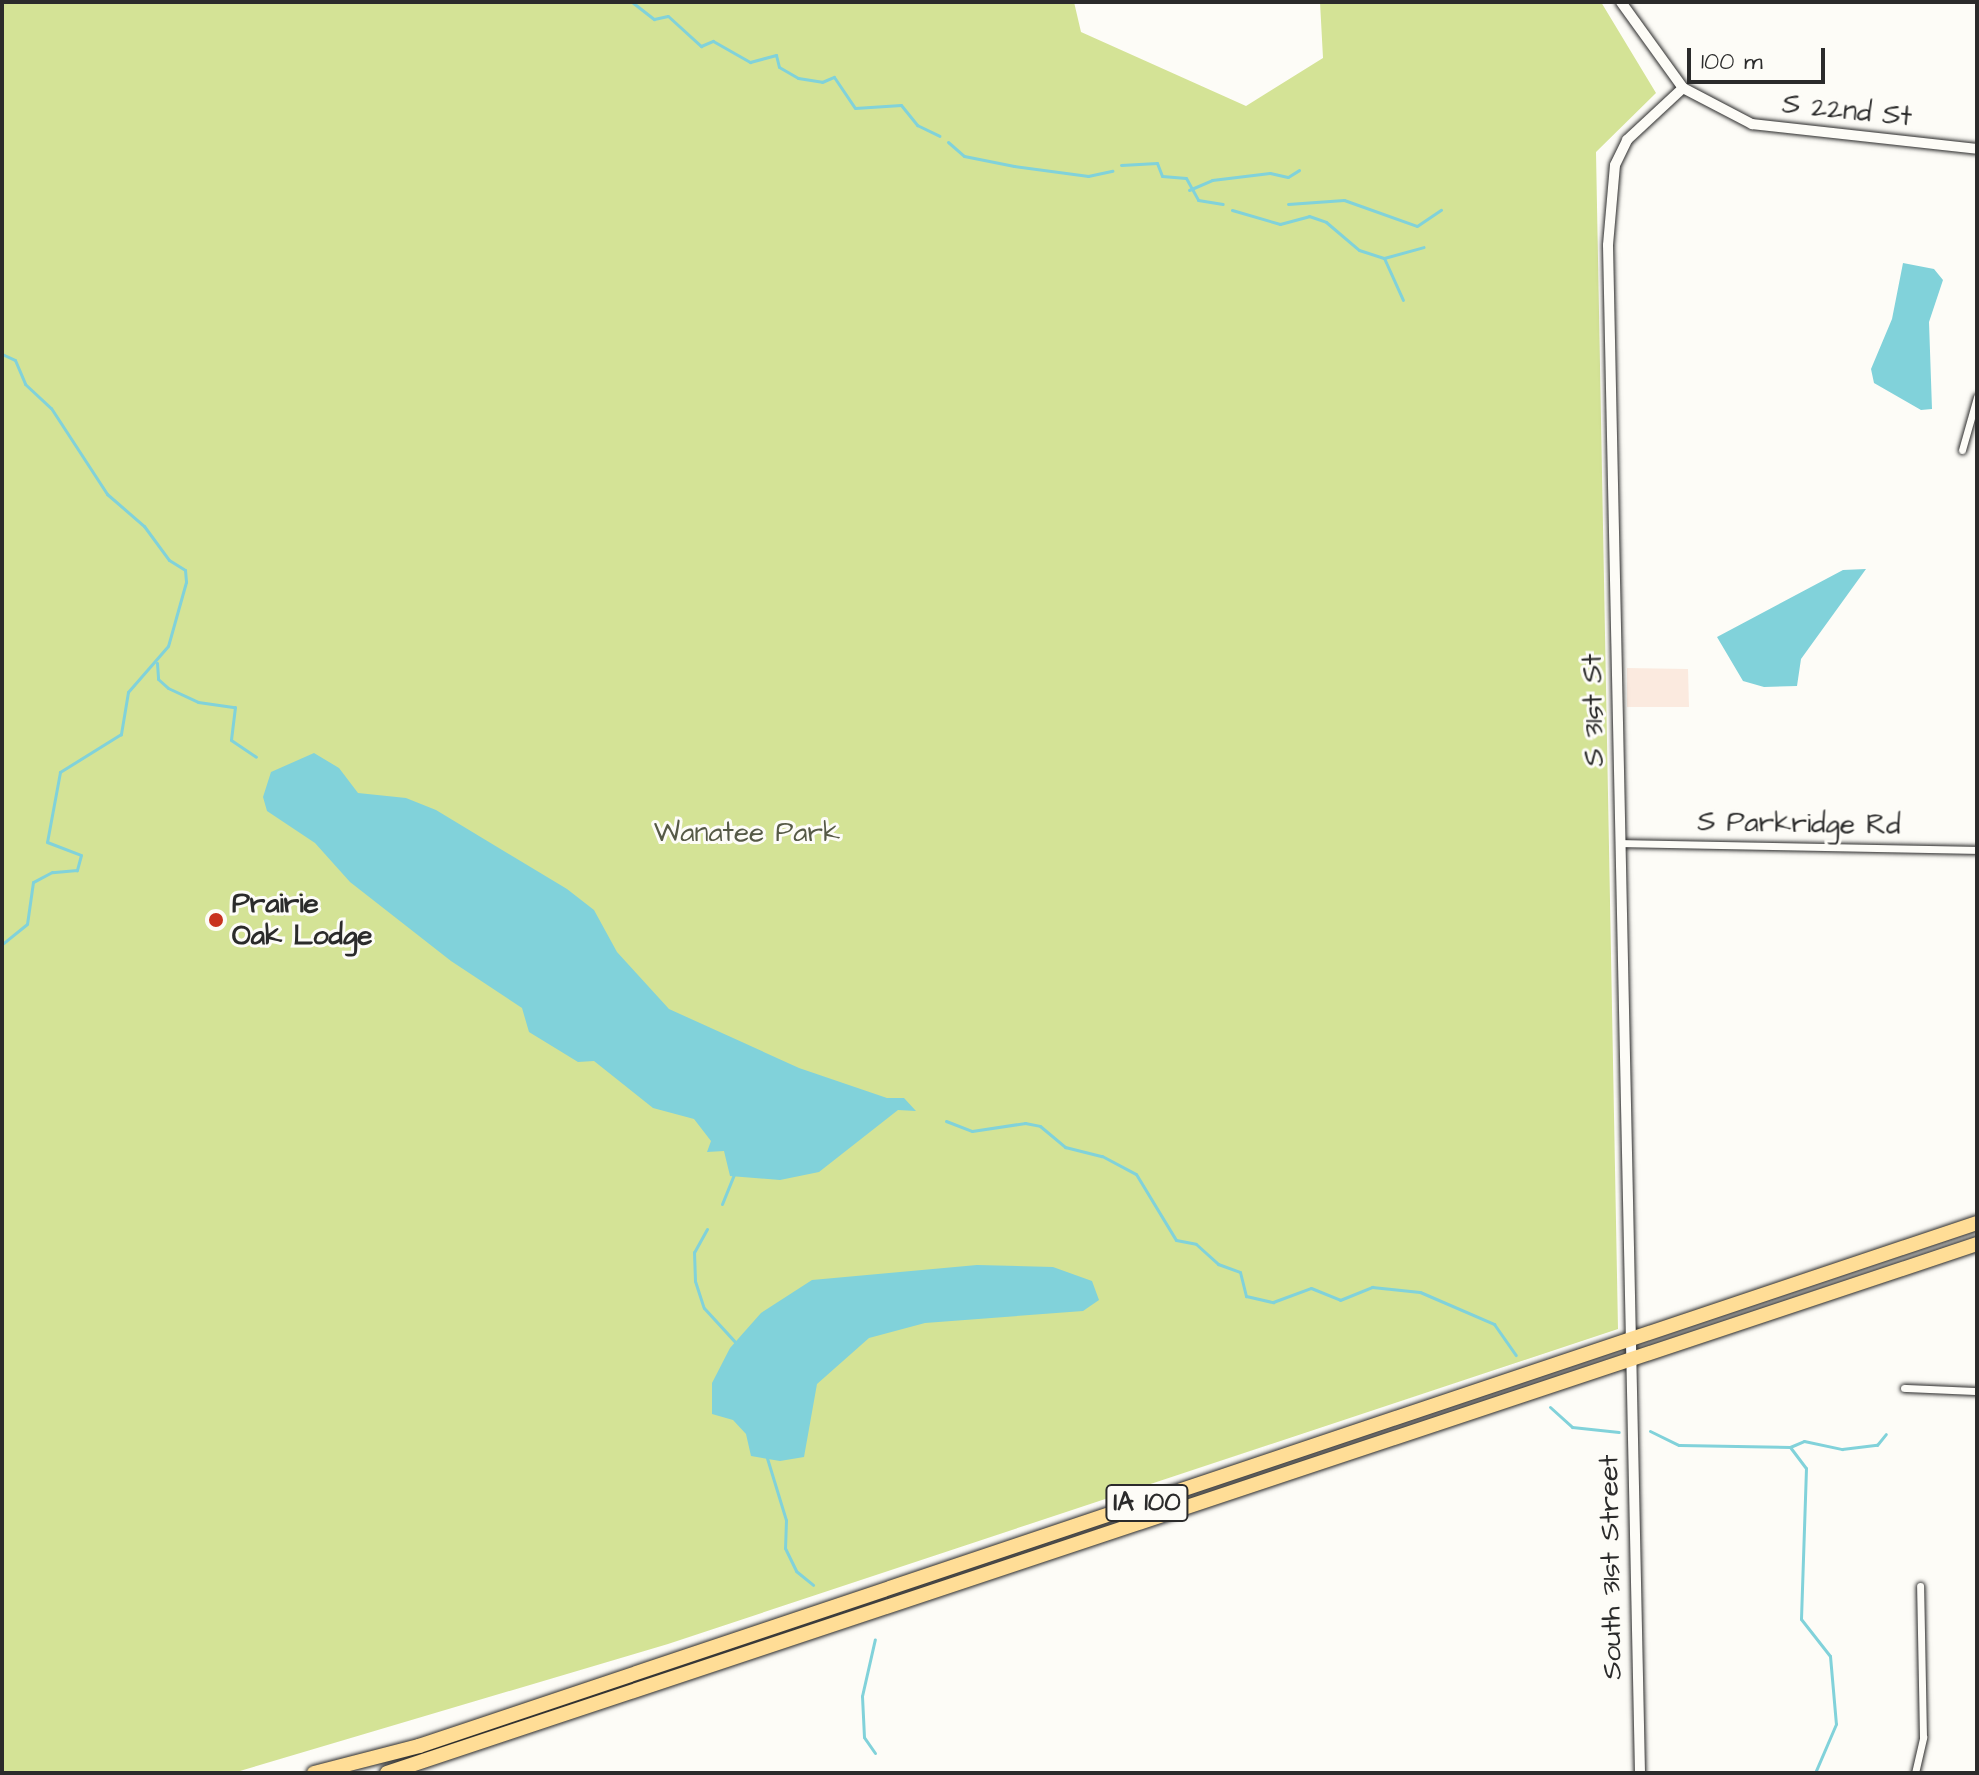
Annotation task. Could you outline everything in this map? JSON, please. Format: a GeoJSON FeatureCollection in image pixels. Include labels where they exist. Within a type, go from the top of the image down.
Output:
{"type":"FeatureCollection","features":[{"type":"Feature","properties":{"kind":"highway","name":"IA 100"},"geometry":{"type":"LineString","coordinates":[[314,1773],[419,1746],[1977,1223]]}},
{"type":"Feature","properties":{"kind":"highway","name":"IA 100"},"geometry":{"type":"LineString","coordinates":[[387,1773],[1977,1244]]}},
{"type":"Feature","properties":{"kind":"street","name":"S 22nd St"},"geometry":{"type":"LineString","coordinates":[[1621,2],[1683,88],[1752,124],[1787,132],[1977,149]]}},
{"type":"Feature","properties":{"kind":"street","name":"S 31st St"},"geometry":{"type":"LineString","coordinates":[[1630,1360],[1610,200],[1615,165],[1627,140],[1683,88]]}},
{"type":"Feature","properties":{"kind":"street"},"geometry":{"type":"LineString","coordinates":[[1962,450],[1977,397]]}},
{"type":"Feature","properties":{"kind":"street","name":"S Parkridge Rd"},"geometry":{"type":"LineString","coordinates":[[1620,843],[1977,850]]}},
{"type":"Feature","properties":{"kind":"street","name":"South 31st Street"},"geometry":{"type":"LineString","coordinates":[[1630,1360],[1640,1773]]}},
{"type":"Feature","properties":{"kind":"street"},"geometry":{"type":"LineString","coordinates":[[1904,1388],[1977,1391]]}},
{"type":"Feature","properties":{"kind":"street"},"geometry":{"type":"LineString","coordinates":[[1915,1773],[1923,1737],[1920,1586]]}},
{"type":"Feature","properties":{"kind":"shaded area"},"geometry":{"type":"Polygon","coordinates":[[[1627,668],[1688,669],[1689,707],[1627,707],[1627,668]]]}},
{"type":"Feature","properties":{"kind":"green space","name":"Wanatee Park"},"geometry":{"type":"Polygon","coordinates":[[[2,2],[1074,2],[1081,32],[1246,106],[1323,58],[1320,2],[1601,2],[1656,93],[1596,152],[1618,1329],[668,1644],[233,1773],[2,1773],[2,2]]]}},
{"type":"Feature","properties":{"kind":"water"},"geometry":{"type":"Polygon","coordinates":[[[1903,263],[1934,269],[1943,280],[1929,322],[1932,409],[1921,410],[1874,383],[1871,369],[1892,319],[1903,263]]]}},
{"type":"Feature","properties":{"kind":"water"},"geometry":{"type":"Polygon","coordinates":[[[1866,569],[1801,659],[1797,686],[1764,687],[1743,681],[1717,637],[1843,570],[1866,569]]]}},
{"type":"Feature","properties":{"kind":"water"},"geometry":{"type":"Polygon","coordinates":[[[314,753],[339,768],[358,793],[406,798],[436,810],[567,889],[594,910],[617,952],[669,1009],[799,1068],[887,1098],[904,1098],[916,1111],[898,1110],[819,1172],[780,1180],[730,1176],[724,1151],[707,1152],[711,1141],[694,1119],[653,1108],[594,1061],[578,1062],[529,1032],[522,1008],[451,961],[350,882],[315,843],[267,811],[263,797],[271,772],[314,753]]]}},
{"type":"Feature","properties":{"kind":"water"},"geometry":{"type":"Polygon","coordinates":[[[977,1265],[1053,1267],[1092,1281],[1099,1300],[1083,1311],[925,1323],[869,1338],[817,1384],[804,1457],[780,1461],[751,1456],[746,1434],[733,1420],[712,1414],[712,1383],[730,1348],[761,1313],[812,1280],[977,1265]]]}},
{"type":"Feature","properties":{"kind":"waterway"},"geometry":{"type":"LineString","coordinates":[[632,2],[654,19],[668,16],[701,46],[713,41],[750,62],[776,55],[779,67],[798,78],[822,82],[834,77],[855,108],[901,105],[917,125],[940,136]]}},
{"type":"Feature","properties":{"kind":"waterway"},"geometry":{"type":"LineString","coordinates":[[948,142],[964,156],[1014,166],[1088,176],[1112,171]]}},
{"type":"Feature","properties":{"kind":"waterway"},"geometry":{"type":"LineString","coordinates":[[1121,165],[1157,163],[1162,176],[1186,178],[1198,200],[1223,204]]}},
{"type":"Feature","properties":{"kind":"waterway"},"geometry":{"type":"LineString","coordinates":[[1189,190],[1212,180],[1270,173],[1288,177],[1299,170]]}},
{"type":"Feature","properties":{"kind":"waterway"},"geometry":{"type":"LineString","coordinates":[[1288,204],[1344,200],[1417,226],[1441,210]]}},
{"type":"Feature","properties":{"kind":"waterway"},"geometry":{"type":"LineString","coordinates":[[1232,210],[1280,224],[1309,216],[1326,222],[1359,250],[1384,258],[1403,300]]}},
{"type":"Feature","properties":{"kind":"waterway"},"geometry":{"type":"LineString","coordinates":[[1384,258],[1424,247]]}},
{"type":"Feature","properties":{"kind":"waterway"},"geometry":{"type":"LineString","coordinates":[[2,354],[15,360],[25,384],[51,408],[107,494],[144,526],[169,560],[185,570],[186,582],[168,646],[128,692],[121,734],[60,772],[47,842],[81,855],[77,870],[52,872],[33,882],[27,924],[2,944]]}},
{"type":"Feature","properties":{"kind":"waterway"},"geometry":{"type":"LineString","coordinates":[[157,663],[158,679],[168,688],[198,702],[235,707],[231,740],[256,757]]}},
{"type":"Feature","properties":{"kind":"waterway"},"geometry":{"type":"LineString","coordinates":[[946,1121],[972,1131],[1025,1123],[1040,1126],[1065,1147],[1102,1156],[1136,1174],[1176,1240],[1196,1244],[1218,1264],[1240,1272],[1246,1296],[1273,1302],[1311,1288],[1340,1300],[1372,1287],[1420,1292],[1494,1324],[1516,1355]]}},
{"type":"Feature","properties":{"kind":"waterway"},"geometry":{"type":"LineString","coordinates":[[722,1204],[734,1174]]}},
{"type":"Feature","properties":{"kind":"waterway"},"geometry":{"type":"LineString","coordinates":[[707,1229],[694,1252],[695,1281],[704,1308],[737,1344]]}},
{"type":"Feature","properties":{"kind":"waterway"},"geometry":{"type":"LineString","coordinates":[[1550,1407],[1572,1427],[1619,1432]]}},
{"type":"Feature","properties":{"kind":"waterway"},"geometry":{"type":"LineString","coordinates":[[1650,1431],[1679,1445],[1790,1447],[1804,1441],[1842,1449],[1877,1445],[1886,1434]]}},
{"type":"Feature","properties":{"kind":"waterway"},"geometry":{"type":"LineString","coordinates":[[1790,1447],[1806,1468],[1801,1619],[1830,1656],[1836,1724],[1815,1773]]}},
{"type":"Feature","properties":{"kind":"waterway"},"geometry":{"type":"LineString","coordinates":[[767,1458],[786,1520],[785,1548],[796,1571],[813,1585]]}},
{"type":"Feature","properties":{"kind":"waterway"},"geometry":{"type":"LineString","coordinates":[[875,1639],[862,1696],[864,1737],[875,1753]]}},
{"type":"Feature","properties":{"kind":"place","name":"Prairie Oak Lodge"},"geometry":{"type":"Point","coordinates":[216,920]}}]}
